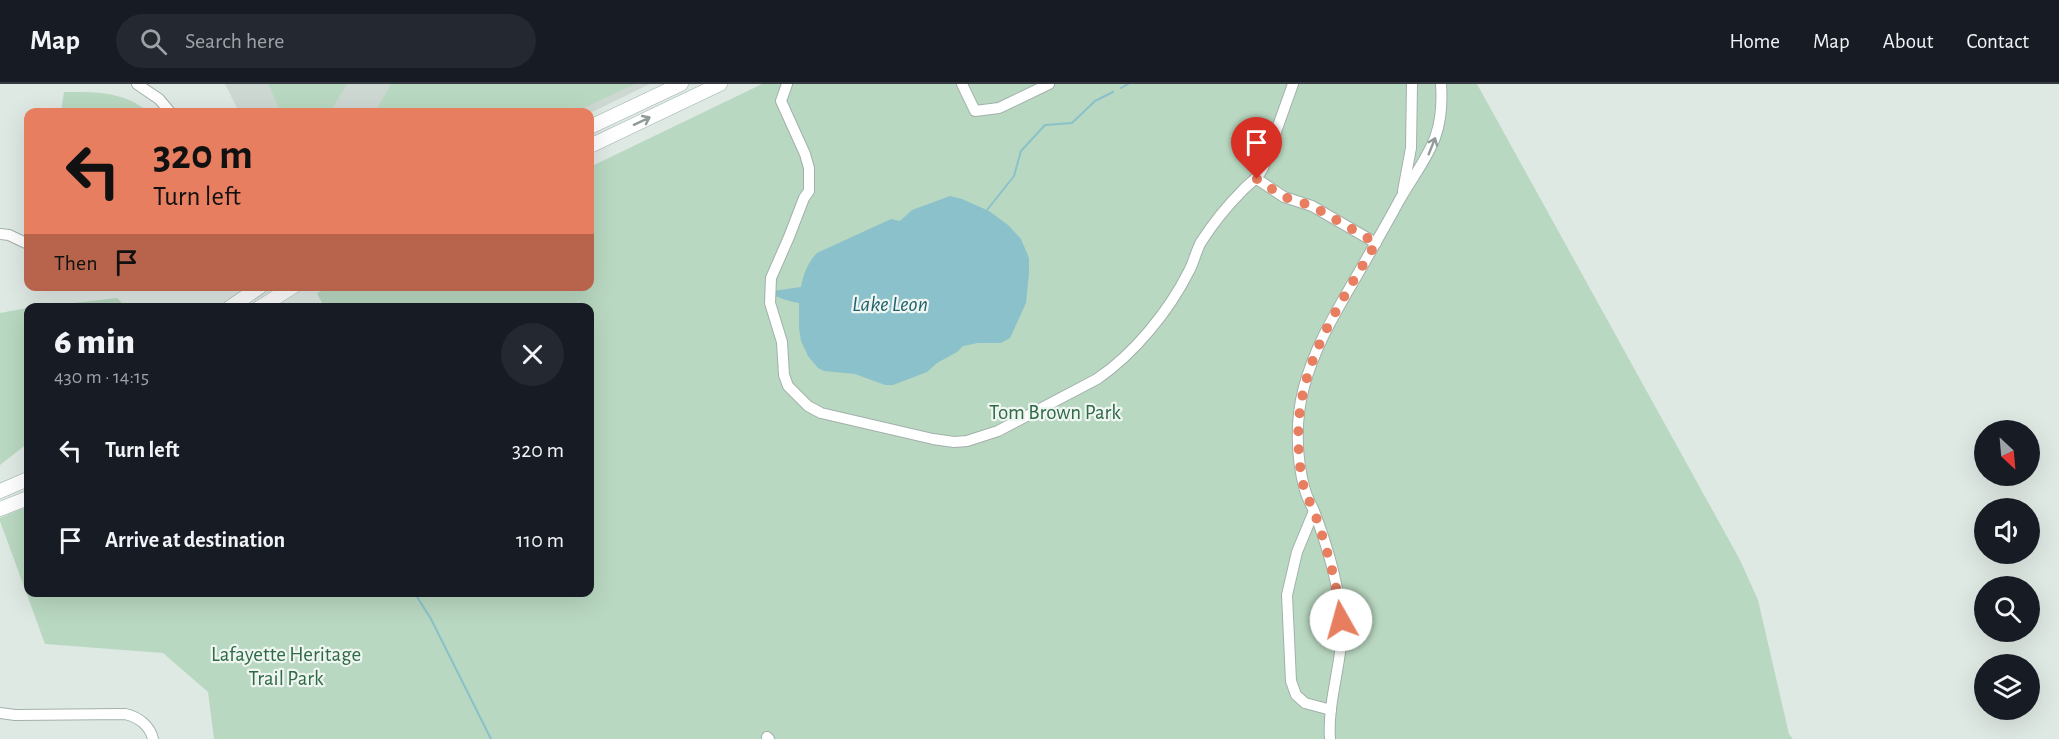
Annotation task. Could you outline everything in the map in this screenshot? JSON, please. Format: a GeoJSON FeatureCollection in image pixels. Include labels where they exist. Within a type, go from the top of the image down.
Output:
{"type":"FeatureCollection","features":[{"type":"Feature","properties":{"kind":"main road"},"geometry":{"type":"LineString","coordinates":[[594,125],[681,84]]}},
{"type":"Feature","properties":{"kind":"main road"},"geometry":{"type":"LineString","coordinates":[[594,144],[720,84]]}},
{"type":"Feature","properties":{"kind":"main road"},"geometry":{"type":"LineString","coordinates":[[237,303],[254,291]]}},
{"type":"Feature","properties":{"kind":"main road"},"geometry":{"type":"LineString","coordinates":[[267,303],[286,291]]}},
{"type":"Feature","properties":{"kind":"main road"},"geometry":{"type":"LineString","coordinates":[[0,491],[24,481]]}},
{"type":"Feature","properties":{"kind":"main road"},"geometry":{"type":"LineString","coordinates":[[0,509],[24,500]]}},
{"type":"Feature","properties":{"kind":"street"},"geometry":{"type":"LineString","coordinates":[[137,84],[159,99],[167,108]]}},
{"type":"Feature","properties":{"kind":"street"},"geometry":{"type":"LineString","coordinates":[[787,84],[781,101],[809,168],[809,191],[771,278],[770,288],[770,303],[782,342],[784,375],[788,386],[808,406],[821,413],[933,440],[954,442],[967,441],[998,431],[1107,372],[1148,333],[1160,318],[1189,270],[1201,242],[1235,198],[1257,179],[1293,84]]}},
{"type":"Feature","properties":{"kind":"street"},"geometry":{"type":"LineString","coordinates":[[962,84],[975,111],[999,108],[1049,84]]}},
{"type":"Feature","properties":{"kind":"street"},"geometry":{"type":"LineString","coordinates":[[1402,196],[1411,148],[1412,84]]}},
{"type":"Feature","properties":{"kind":"street"},"geometry":{"type":"LineString","coordinates":[[1330,739],[1331,710],[1341,642],[1341,620],[1335,575],[1314,511],[1305,493],[1300,467],[1299,419],[1303,390],[1311,361],[1321,339],[1402,196],[1426,159],[1438,132],[1443,102],[1442,84]]}},
{"type":"Feature","properties":{"kind":"street"},"geometry":{"type":"LineString","coordinates":[[1257,179],[1284,197],[1312,206],[1376,243]]}},
{"type":"Feature","properties":{"kind":"street"},"geometry":{"type":"LineString","coordinates":[[0,234],[9,235],[24,242]]}},
{"type":"Feature","properties":{"kind":"street"},"geometry":{"type":"LineString","coordinates":[[1314,511],[1297,552],[1287,595],[1291,681],[1296,695],[1305,703],[1331,710]]}},
{"type":"Feature","properties":{"kind":"street"},"geometry":{"type":"LineString","coordinates":[[0,713],[15,716],[125,714],[134,716],[144,723],[153,734],[153,739]]}},
{"type":"Feature","properties":{"kind":"shaded area"},"geometry":{"type":"Polygon","coordinates":[[[225,84],[650,84],[594,111],[594,108],[237,108],[225,84]]]}},
{"type":"Feature","properties":{"kind":"green space"},"geometry":{"type":"Polygon","coordinates":[[[268,84],[347,84],[332,108],[279,108],[268,84]]]}},
{"type":"Feature","properties":{"kind":"green space"},"geometry":{"type":"Polygon","coordinates":[[[391,84],[635,84],[584,108],[377,108],[391,84]]]}},
{"type":"Feature","properties":{"kind":"green space","name":"Tom Brown Park"},"geometry":{"type":"Polygon","coordinates":[[[762,84],[1477,84],[1740,560],[1758,600],[1789,734],[1793,739],[214,739],[208,692],[163,653],[45,644],[28,597],[594,597],[594,303],[322,303],[317,293],[321,291],[594,291],[594,165],[762,84]]]}},
{"type":"Feature","properties":{"kind":"green space"},"geometry":{"type":"Polygon","coordinates":[[[64,92],[119,96],[143,108],[62,108],[64,92]]]}},
{"type":"Feature","properties":{"kind":"green space"},"geometry":{"type":"Polygon","coordinates":[[[117,298],[122,303],[73,303],[117,298]]]}},
{"type":"Feature","properties":{"kind":"green space"},"geometry":{"type":"Polygon","coordinates":[[[24,309],[24,446],[0,465],[0,313],[24,309]]]}},
{"type":"Feature","properties":{"kind":"green space","name":"Tom Brown Park"},"geometry":{"type":"Polygon","coordinates":[[[24,508],[24,587],[0,521],[0,518],[24,508]]]}},
{"type":"Feature","properties":{"kind":"water","name":"Lake Leon"},"geometry":{"type":"Polygon","coordinates":[[[950,196],[989,211],[1008,225],[1021,239],[1029,258],[1026,303],[1010,338],[1001,343],[978,343],[963,346],[927,372],[893,385],[885,385],[855,374],[824,371],[818,368],[808,356],[801,341],[799,303],[765,294],[765,292],[801,287],[806,269],[817,253],[891,219],[900,221],[912,210],[950,196]]]}},
{"type":"Feature","properties":{"kind":"waterway"},"geometry":{"type":"LineString","coordinates":[[1121,88],[1128,84]]}},
{"type":"Feature","properties":{"kind":"waterway"},"geometry":{"type":"LineString","coordinates":[[987,210],[1014,176],[1021,151],[1045,125],[1072,123],[1095,101],[1113,92]]}},
{"type":"Feature","properties":{"kind":"waterway"},"geometry":{"type":"LineString","coordinates":[[417,597],[431,619],[491,739]]}},
{"type":"Feature","properties":{"kind":"route"},"geometry":{"type":"LineString","coordinates":[[1257,179],[1284,197],[1306,203],[1328,214],[1376,243],[1331,320],[1311,361],[1303,390],[1299,419],[1298,443],[1305,493],[1314,511],[1335,575],[1341,620]]}},
{"type":"Feature","properties":{"kind":"park label","name":"Lafayette Heritage Trail Park"},"geometry":{"type":"Point","coordinates":[286,666]}}]}
